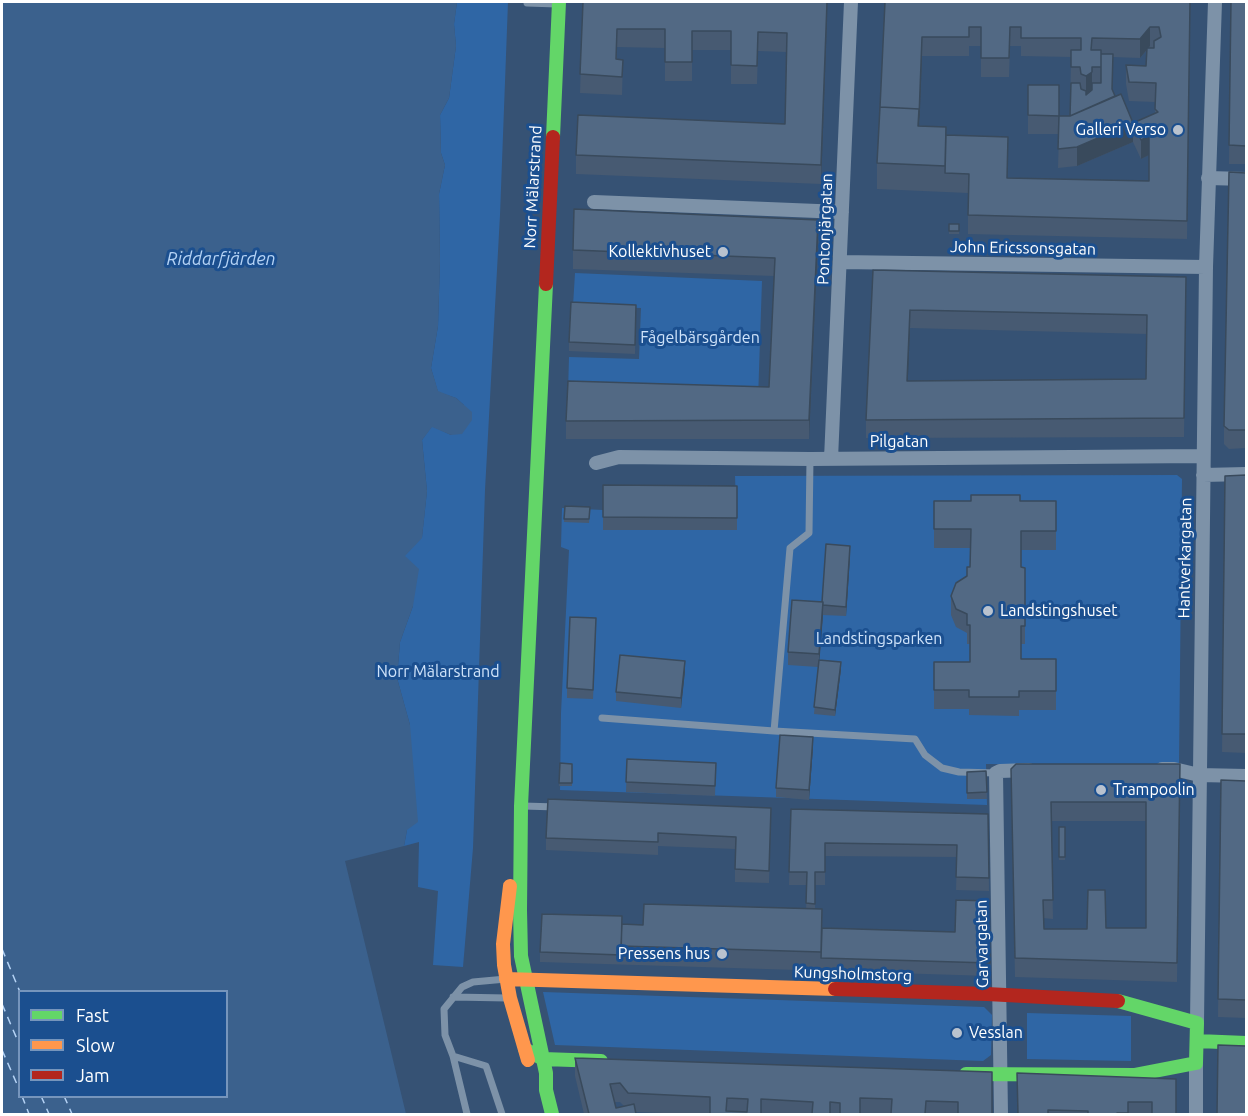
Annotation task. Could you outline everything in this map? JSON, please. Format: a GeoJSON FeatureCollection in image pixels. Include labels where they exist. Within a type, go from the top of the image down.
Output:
{"type":"FeatureCollection","features":[{"type":"Feature","properties":{"kind":"street","name":"Pontonjärgatan"},"geometry":{"type":"LineString","coordinates":[[831,459],[850,2]]}},
{"type":"Feature","properties":{"kind":"street","name":"Hantverkargatan"},"geometry":{"type":"LineString","coordinates":[[1196,1114],[1206,267],[1215,2]]}},
{"type":"Feature","properties":{"kind":"street","name":"Norr Mälarstrand"},"geometry":{"type":"LineString","coordinates":[[552,1114],[546,1090],[546,1073],[521,956],[520,910],[521,806],[559,3]]}},
{"type":"Feature","properties":{"kind":"street"},"geometry":{"type":"LineString","coordinates":[[1208,178],[1246,179]]}},
{"type":"Feature","properties":{"kind":"street"},"geometry":{"type":"LineString","coordinates":[[594,202],[842,212]]}},
{"type":"Feature","properties":{"kind":"street","name":"John Ericssonsgatan"},"geometry":{"type":"LineString","coordinates":[[840,262],[1206,267]]}},
{"type":"Feature","properties":{"kind":"street","name":"Pilgatan"},"geometry":{"type":"LineString","coordinates":[[596,463],[619,457],[831,459],[1203,456]]}},
{"type":"Feature","properties":{"kind":"street"},"geometry":{"type":"LineString","coordinates":[[1203,475],[1246,474]]}},
{"type":"Feature","properties":{"kind":"street"},"geometry":{"type":"LineString","coordinates":[[1150,769],[1174,769],[1200,776],[1246,776]]}},
{"type":"Feature","properties":{"kind":"street"},"geometry":{"type":"LineString","coordinates":[[996,773],[1007,770],[1042,770]]}},
{"type":"Feature","properties":{"kind":"street","name":"Garvargatan"},"geometry":{"type":"LineString","coordinates":[[996,773],[1001,1114]]}},
{"type":"Feature","properties":{"kind":"street","name":"Norr Mälarstrand"},"geometry":{"type":"LineString","coordinates":[[521,806],[503,954],[510,998],[525,1049],[534,1076],[546,1090]]}},
{"type":"Feature","properties":{"kind":"street","name":"Kungsholmstorg"},"geometry":{"type":"LineString","coordinates":[[506,979],[1000,995],[1117,1002],[1197,1023]]}},
{"type":"Feature","properties":{"kind":"street"},"geometry":{"type":"LineString","coordinates":[[1197,1041],[1246,1043]]}},
{"type":"Feature","properties":{"kind":"street"},"geometry":{"type":"LineString","coordinates":[[525,1049],[543,1059],[612,1061]]}},
{"type":"Feature","properties":{"kind":"street"},"geometry":{"type":"LineString","coordinates":[[950,1073],[1134,1075],[1196,1064]]}},
{"type":"Feature","properties":{"kind":"lane"},"geometry":{"type":"LineString","coordinates":[[526,3],[559,3]]}},
{"type":"Feature","properties":{"kind":"lane"},"geometry":{"type":"LineString","coordinates":[[774,731],[790,548],[809,533],[810,459]]}},
{"type":"Feature","properties":{"kind":"lane"},"geometry":{"type":"LineString","coordinates":[[602,718],[915,739],[925,755],[942,768],[959,772],[996,773]]}},
{"type":"Feature","properties":{"kind":"lane"},"geometry":{"type":"LineString","coordinates":[[521,806],[565,807]]}},
{"type":"Feature","properties":{"kind":"lane"},"geometry":{"type":"LineString","coordinates":[[453,997],[510,998],[520,992],[526,978]]}},
{"type":"Feature","properties":{"kind":"lane"},"geometry":{"type":"LineString","coordinates":[[467,1114],[453,1056],[445,1035],[444,1009],[462,987],[473,982],[506,979]]}},
{"type":"Feature","properties":{"kind":"lane"},"geometry":{"type":"LineString","coordinates":[[453,1056],[486,1066],[502,1114]]}},
{"type":"Feature","properties":{"kind":"green space","name":"Norr Mälarstrand"},"geometry":{"type":"Polygon","coordinates":[[[457,2],[508,2],[500,215],[485,490],[473,848],[463,967],[433,965],[438,891],[418,887],[419,842],[404,846],[407,830],[410,725],[397,678],[400,642],[413,606],[404,556],[422,537],[427,491],[422,440],[432,426],[451,435],[464,405],[456,398],[438,392],[431,368],[438,326],[439,194],[445,165],[441,153],[440,115],[449,98],[456,46],[454,24],[457,2]]]}},
{"type":"Feature","properties":{"kind":"green space","name":"Fågelbärsgården"},"geometry":{"type":"Polygon","coordinates":[[[575,273],[762,281],[758,400],[568,393],[569,357],[639,359],[641,308],[573,306],[575,273]]]}},
{"type":"Feature","properties":{"kind":"green space","name":"Landstingsparken"},"geometry":{"type":"Polygon","coordinates":[[[1177,475],[1182,479],[1179,765],[986,764],[987,805],[560,790],[561,713],[569,550],[561,547],[562,508],[603,510],[603,530],[737,530],[735,476],[1177,475]]]}},
{"type":"Feature","properties":{"kind":"green space"},"geometry":{"type":"Polygon","coordinates":[[[543,992],[984,1007],[992,1015],[991,1055],[983,1061],[555,1045],[543,992]]]}},
{"type":"Feature","properties":{"kind":"green space"},"geometry":{"type":"Polygon","coordinates":[[[1027,1013],[1131,1016],[1131,1061],[1027,1059],[1027,1013]]]}},
{"type":"Feature","properties":{"kind":"water","name":"Riddarfjärden"},"geometry":{"type":"Polygon","coordinates":[[[2,2],[457,2],[454,24],[456,46],[449,98],[440,115],[441,153],[445,165],[439,194],[438,326],[431,368],[438,391],[456,398],[472,412],[472,420],[462,434],[451,435],[432,427],[422,440],[427,491],[422,538],[405,556],[419,569],[413,606],[400,642],[397,678],[410,725],[418,822],[407,830],[404,846],[345,861],[406,1114],[2,1114],[2,2]]]}},
{"type":"Feature","properties":{"kind":"building"},"geometry":{"type":"Polygon","coordinates":[[[583,2],[827,2],[821,165],[576,155],[578,115],[785,124],[787,33],[758,32],[757,66],[731,65],[731,31],[692,31],[692,62],[665,62],[665,29],[617,29],[616,59],[623,60],[622,77],[580,74],[583,2]]]}},
{"type":"Feature","properties":{"kind":"building"},"geometry":{"type":"Polygon","coordinates":[[[885,2],[1190,2],[1187,221],[968,215],[969,174],[945,173],[946,135],[1008,137],[1007,178],[1149,181],[1149,136],[1141,140],[1133,123],[1158,112],[1155,109],[1156,83],[1129,82],[1126,65],[1146,66],[1147,48],[1154,48],[1154,41],[1161,37],[1159,27],[1150,27],[1140,39],[1092,38],[1091,50],[1101,50],[1101,67],[1092,67],[1092,72],[1086,76],[1081,74],[1080,67],[1071,67],[1071,50],[1081,50],[1081,38],[1021,38],[1021,27],[1010,27],[1009,58],[981,58],[981,27],[969,27],[969,37],[922,37],[919,117],[919,109],[880,107],[885,2]]]}},
{"type":"Feature","properties":{"kind":"building"},"geometry":{"type":"Polygon","coordinates":[[[1231,2],[1246,2],[1246,146],[1229,145],[1231,2]]]}},
{"type":"Feature","properties":{"kind":"building"},"geometry":{"type":"Polygon","coordinates":[[[1101,54],[1113,54],[1112,89],[1115,96],[1070,116],[1071,83],[1080,83],[1086,95],[1092,90],[1092,83],[1101,83],[1101,54]]]}},
{"type":"Feature","properties":{"kind":"building"},"geometry":{"type":"Polygon","coordinates":[[[1028,85],[1059,85],[1059,116],[1028,115],[1028,85]]]}},
{"type":"Feature","properties":{"kind":"building"},"geometry":{"type":"Polygon","coordinates":[[[1121,94],[1133,123],[1077,147],[1058,149],[1059,116],[1070,116],[1121,94]]]}},
{"type":"Feature","properties":{"kind":"building"},"geometry":{"type":"Polygon","coordinates":[[[880,107],[919,109],[918,126],[946,127],[945,166],[877,163],[880,107]]]}},
{"type":"Feature","properties":{"kind":"building"},"geometry":{"type":"Polygon","coordinates":[[[1229,172],[1246,173],[1246,430],[1229,430],[1224,426],[1229,172]]]}},
{"type":"Feature","properties":{"kind":"building"},"geometry":{"type":"Polygon","coordinates":[[[574,209],[818,220],[809,420],[566,421],[568,381],[769,387],[775,258],[573,250],[574,209]]]}},
{"type":"Feature","properties":{"kind":"building"},"geometry":{"type":"Polygon","coordinates":[[[949,224],[959,224],[959,231],[949,231],[949,224]]]}},
{"type":"Feature","properties":{"kind":"building"},"geometry":{"type":"Polygon","coordinates":[[[873,270],[1186,277],[1184,418],[866,420],[873,270]],[[910,310],[907,381],[1146,379],[1147,315],[910,310]]]}},
{"type":"Feature","properties":{"kind":"building"},"geometry":{"type":"Polygon","coordinates":[[[571,302],[636,305],[635,345],[569,342],[571,302]]]}},
{"type":"Feature","properties":{"kind":"building"},"geometry":{"type":"Polygon","coordinates":[[[1246,475],[1246,734],[1222,734],[1225,476],[1246,475]]]}},
{"type":"Feature","properties":{"kind":"building"},"geometry":{"type":"Polygon","coordinates":[[[603,485],[737,486],[737,518],[603,517],[603,485]]]}},
{"type":"Feature","properties":{"kind":"building","name":"Landstingshuset"},"geometry":{"type":"Polygon","coordinates":[[[971,495],[1020,495],[1020,501],[1056,501],[1056,531],[1021,531],[1021,567],[1025,568],[1025,626],[1021,626],[1021,659],[1056,659],[1056,691],[1019,691],[1019,697],[969,697],[969,690],[934,690],[934,662],[970,662],[970,625],[967,625],[967,614],[956,609],[951,596],[956,583],[967,576],[967,567],[970,567],[971,529],[934,529],[934,501],[971,501],[971,495]]]}},
{"type":"Feature","properties":{"kind":"building"},"geometry":{"type":"Polygon","coordinates":[[[565,506],[590,507],[589,519],[564,519],[565,506]]]}},
{"type":"Feature","properties":{"kind":"building"},"geometry":{"type":"Polygon","coordinates":[[[826,544],[850,546],[846,607],[823,605],[822,602],[826,544]]]}},
{"type":"Feature","properties":{"kind":"building"},"geometry":{"type":"Polygon","coordinates":[[[792,600],[823,602],[819,654],[788,652],[792,600]]]}},
{"type":"Feature","properties":{"kind":"building"},"geometry":{"type":"Polygon","coordinates":[[[570,617],[596,618],[593,690],[567,688],[570,617]]]}},
{"type":"Feature","properties":{"kind":"building"},"geometry":{"type":"Polygon","coordinates":[[[620,655],[685,661],[681,698],[616,692],[620,655]]]}},
{"type":"Feature","properties":{"kind":"building"},"geometry":{"type":"Polygon","coordinates":[[[819,660],[841,662],[835,710],[814,707],[819,660]]]}},
{"type":"Feature","properties":{"kind":"building"},"geometry":{"type":"Polygon","coordinates":[[[780,735],[813,737],[809,790],[776,788],[780,735]]]}},
{"type":"Feature","properties":{"kind":"building"},"geometry":{"type":"Polygon","coordinates":[[[627,759],[716,763],[715,786],[626,782],[627,759]]]}},
{"type":"Feature","properties":{"kind":"building"},"geometry":{"type":"Polygon","coordinates":[[[560,763],[572,764],[572,783],[559,783],[560,763]]]}},
{"type":"Feature","properties":{"kind":"building"},"geometry":{"type":"Polygon","coordinates":[[[1016,764],[1180,764],[1177,963],[1015,958],[1011,769],[1016,764]],[[1051,802],[1053,900],[1043,900],[1044,929],[1087,929],[1088,890],[1105,890],[1106,928],[1146,928],[1146,802],[1051,802]]]}},
{"type":"Feature","properties":{"kind":"building"},"geometry":{"type":"Polygon","coordinates":[[[986,771],[987,792],[967,793],[967,772],[986,771]]]}},
{"type":"Feature","properties":{"kind":"building"},"geometry":{"type":"Polygon","coordinates":[[[1221,780],[1246,781],[1246,1000],[1218,999],[1221,780]]]}},
{"type":"Feature","properties":{"kind":"building"},"geometry":{"type":"Polygon","coordinates":[[[548,799],[771,808],[769,871],[735,869],[736,837],[658,833],[658,842],[546,838],[548,799]]]}},
{"type":"Feature","properties":{"kind":"building"},"geometry":{"type":"Polygon","coordinates":[[[791,809],[988,814],[989,878],[956,877],[957,845],[825,843],[825,872],[815,872],[815,904],[806,903],[807,872],[789,872],[791,809]]]}},
{"type":"Feature","properties":{"kind":"building"},"geometry":{"type":"Polygon","coordinates":[[[1059,827],[1065,827],[1065,857],[1059,857],[1059,827]]]}},
{"type":"Feature","properties":{"kind":"building"},"geometry":{"type":"Polygon","coordinates":[[[956,900],[989,901],[990,963],[821,958],[822,928],[955,932],[956,900]]]}},
{"type":"Feature","properties":{"kind":"building"},"geometry":{"type":"Polygon","coordinates":[[[644,904],[822,909],[821,952],[621,946],[622,924],[643,925],[644,904]]]}},
{"type":"Feature","properties":{"kind":"building"},"geometry":{"type":"Polygon","coordinates":[[[542,914],[622,916],[621,955],[540,952],[542,914]]]}},
{"type":"Feature","properties":{"kind":"building"},"geometry":{"type":"Polygon","coordinates":[[[1218,1045],[1246,1046],[1246,1114],[1217,1114],[1218,1045]]]}},
{"type":"Feature","properties":{"kind":"building"},"geometry":{"type":"Polygon","coordinates":[[[575,1058],[992,1072],[992,1114],[958,1114],[958,1102],[926,1101],[925,1114],[891,1114],[892,1099],[860,1098],[860,1114],[840,1114],[840,1103],[830,1102],[830,1114],[812,1114],[813,1102],[761,1099],[761,1114],[710,1114],[710,1097],[628,1093],[620,1083],[610,1084],[616,1108],[634,1104],[636,1114],[589,1114],[575,1058]],[[727,1098],[726,1111],[747,1112],[748,1099],[727,1098]]]}},
{"type":"Feature","properties":{"kind":"building"},"geometry":{"type":"Polygon","coordinates":[[[1017,1073],[1176,1079],[1176,1114],[1152,1114],[1152,1102],[1128,1102],[1128,1113],[1088,1114],[1088,1111],[1048,1110],[1048,1114],[1018,1114],[1017,1073]]]}},
{"type":"Feature","properties":{"kind":"ferry route"},"geometry":{"type":"LineString","coordinates":[[2,949],[19,990]]}},
{"type":"Feature","properties":{"kind":"ferry route"},"geometry":{"type":"LineString","coordinates":[[2,1004],[18,1041]]}},
{"type":"Feature","properties":{"kind":"ferry route"},"geometry":{"type":"LineString","coordinates":[[2,1050],[18,1086]]}},
{"type":"Feature","properties":{"kind":"ferry route"},"geometry":{"type":"LineString","coordinates":[[23,1098],[29,1114]]}},
{"type":"Feature","properties":{"kind":"ferry route"},"geometry":{"type":"LineString","coordinates":[[42,1098],[49,1114]]}},
{"type":"Feature","properties":{"kind":"ferry route"},"geometry":{"type":"LineString","coordinates":[[65,1098],[72,1114]]}},
{"type":"Feature","properties":{"kind":"traffic: fast"},"geometry":{"type":"LineString","coordinates":[[553,137],[559,2]]}},
{"type":"Feature","properties":{"kind":"traffic: fast"},"geometry":{"type":"LineString","coordinates":[[546,284],[521,806],[520,910],[521,956],[546,1073],[546,1090],[552,1114]]}},
{"type":"Feature","properties":{"kind":"traffic: fast"},"geometry":{"type":"LineString","coordinates":[[966,1074],[1134,1075],[1196,1063],[1197,1023],[1118,1001]]}},
{"type":"Feature","properties":{"kind":"traffic: fast"},"geometry":{"type":"LineString","coordinates":[[1197,1041],[1246,1043]]}},
{"type":"Feature","properties":{"kind":"traffic: fast"},"geometry":{"type":"LineString","coordinates":[[525,1049],[543,1059],[601,1061]]}},
{"type":"Feature","properties":{"kind":"traffic: slow"},"geometry":{"type":"LineString","coordinates":[[510,886],[503,944],[504,965],[510,998],[528,1060]]}},
{"type":"Feature","properties":{"kind":"traffic: slow"},"geometry":{"type":"LineString","coordinates":[[506,979],[835,989]]}},
{"type":"Feature","properties":{"kind":"traffic: jam"},"geometry":{"type":"LineString","coordinates":[[546,284],[553,137]]}},
{"type":"Feature","properties":{"kind":"traffic: jam"},"geometry":{"type":"LineString","coordinates":[[835,989],[1118,1001]]}},
{"type":"Feature","properties":{"kind":"place","name":"Galleri Verso"},"geometry":{"type":"Point","coordinates":[1178,130]}},
{"type":"Feature","properties":{"kind":"place","name":"Kollektivhuset"},"geometry":{"type":"Point","coordinates":[723,252]}},
{"type":"Feature","properties":{"kind":"place","name":"Landstingshuset"},"geometry":{"type":"Point","coordinates":[988,611]}},
{"type":"Feature","properties":{"kind":"place","name":"Trampoolin"},"geometry":{"type":"Point","coordinates":[1101,790]}},
{"type":"Feature","properties":{"kind":"place","name":"Pressens hus"},"geometry":{"type":"Point","coordinates":[722,954]}},
{"type":"Feature","properties":{"kind":"place","name":"Vesslan"},"geometry":{"type":"Point","coordinates":[957,1033]}}]}
